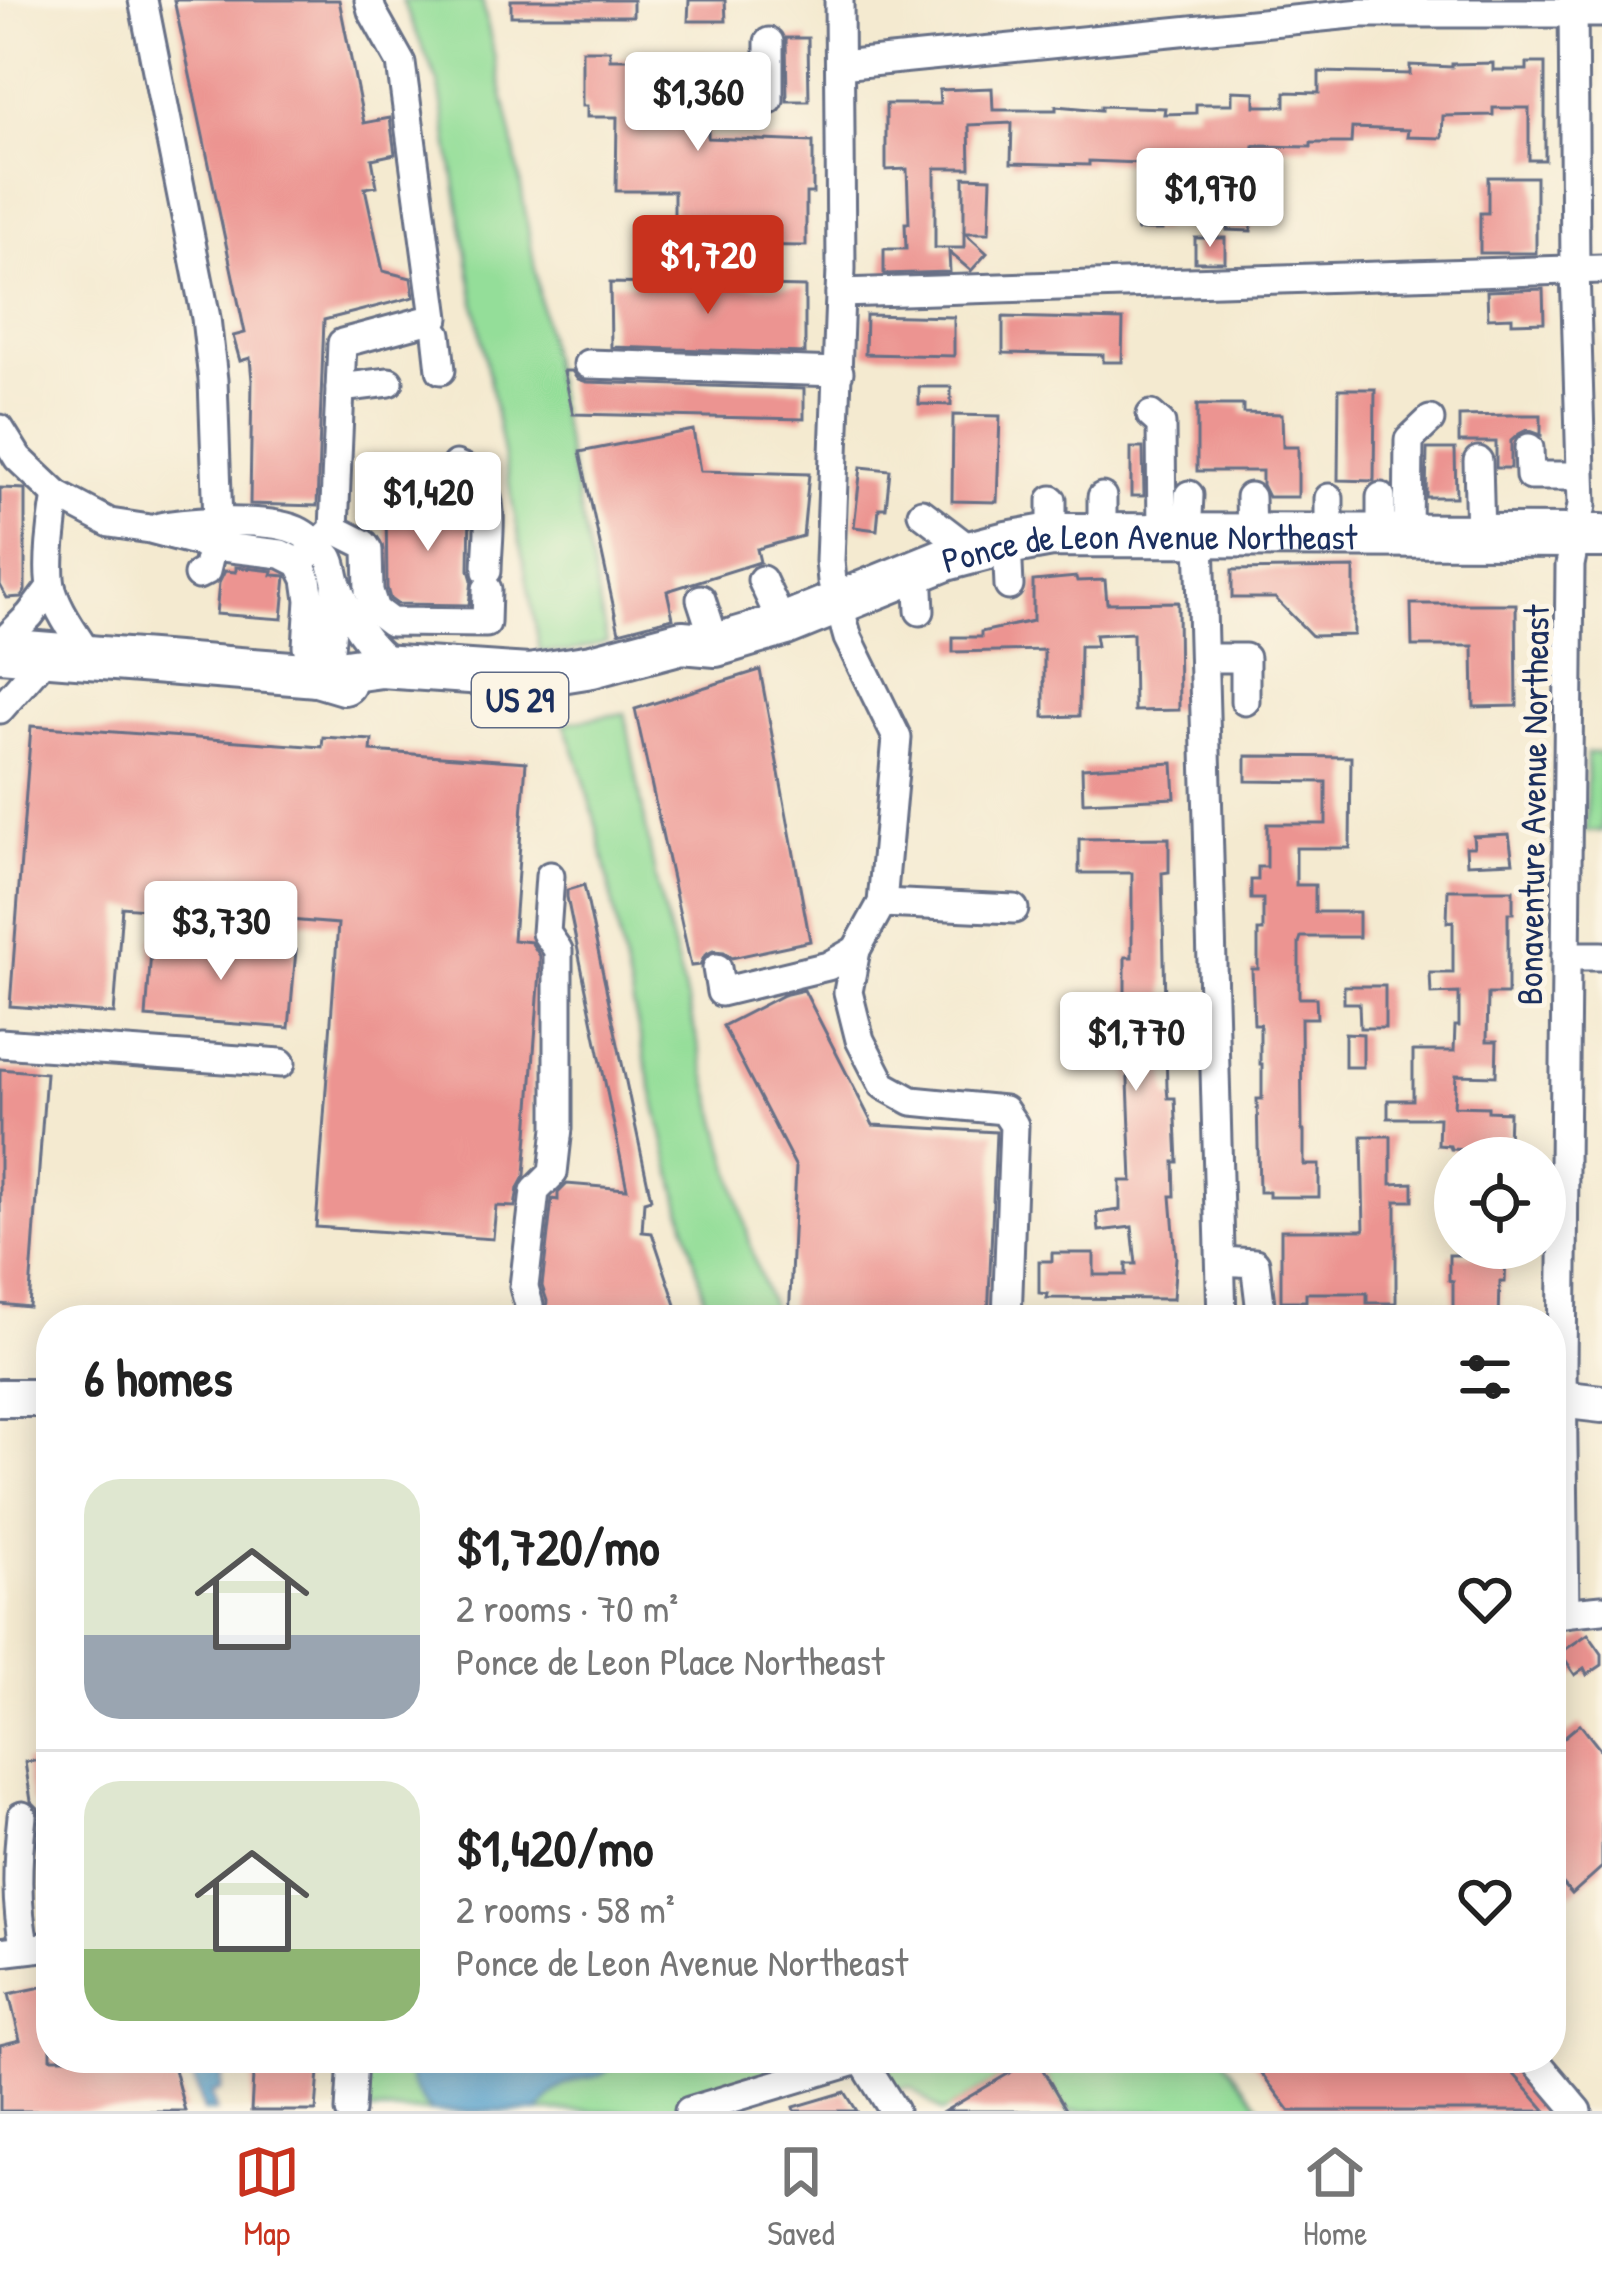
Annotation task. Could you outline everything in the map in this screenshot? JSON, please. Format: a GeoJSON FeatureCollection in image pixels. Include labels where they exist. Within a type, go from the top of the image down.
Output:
{"type":"FeatureCollection","features":[{"type":"Feature","properties":{"kind":"highway","name":"Ponce de Leon Avenue Northeast"},"geometry":{"type":"LineString","coordinates":[[317,675],[381,666],[529,676],[592,667],[682,642],[716,645],[838,602],[919,590],[990,547],[1052,518],[1102,516],[1185,525],[1250,516],[1329,517],[1384,533],[1590,537]]}},
{"type":"Feature","properties":{"kind":"highway","name":"Ponce de Leon Avenue Northeast"},"geometry":{"type":"LineString","coordinates":[[0,648],[317,675],[379,694],[478,701],[526,700],[592,690],[690,666],[716,645]]}},
{"type":"Feature","properties":{"kind":"main road"},"geometry":{"type":"LineString","coordinates":[[0,1398],[36,1398]]}},
{"type":"Feature","properties":{"kind":"main road"},"geometry":{"type":"LineString","coordinates":[[1566,1400],[1602,1404]]}},
{"type":"Feature","properties":{"kind":"street"},"geometry":{"type":"LineString","coordinates":[[143,0],[206,318],[213,380],[216,534],[206,571],[198,575]]}},
{"type":"Feature","properties":{"kind":"street"},"geometry":{"type":"LineString","coordinates":[[317,675],[307,646],[308,579],[340,388],[342,343],[435,318],[401,63],[369,0]]}},
{"type":"Feature","properties":{"kind":"street"},"geometry":{"type":"LineString","coordinates":[[839,0],[840,65],[831,129],[839,372],[830,561],[848,638],[897,738],[882,903],[856,950],[848,992],[860,1040],[884,1085],[913,1101],[1004,1110],[1014,1125],[1007,1305]]}},
{"type":"Feature","properties":{"kind":"street"},"geometry":{"type":"LineString","coordinates":[[840,65],[1362,14],[1573,6],[1602,13]]}},
{"type":"Feature","properties":{"kind":"street","name":"Bonaventure Avenue Northeast"},"geometry":{"type":"LineString","coordinates":[[1559,1305],[1570,565],[1590,537],[1580,476],[1588,269],[1573,6]]}},
{"type":"Feature","properties":{"kind":"street"},"geometry":{"type":"LineString","coordinates":[[738,70],[768,56],[769,100]]}},
{"type":"Feature","properties":{"kind":"street"},"geometry":{"type":"LineString","coordinates":[[835,276],[1588,269]]}},
{"type":"Feature","properties":{"kind":"street"},"geometry":{"type":"LineString","coordinates":[[437,334],[441,370]]}},
{"type":"Feature","properties":{"kind":"street"},"geometry":{"type":"LineString","coordinates":[[588,364],[839,372]]}},
{"type":"Feature","properties":{"kind":"street"},"geometry":{"type":"LineString","coordinates":[[340,388],[389,382]]}},
{"type":"Feature","properties":{"kind":"street"},"geometry":{"type":"LineString","coordinates":[[1151,415],[1161,424],[1185,525],[1204,658],[1222,1305]]}},
{"type":"Feature","properties":{"kind":"street"},"geometry":{"type":"LineString","coordinates":[[1384,533],[1409,440],[1430,420]]}},
{"type":"Feature","properties":{"kind":"street"},"geometry":{"type":"LineString","coordinates":[[0,430],[19,458],[57,495],[110,523],[174,538],[216,534],[281,554],[316,546],[364,544],[375,610],[391,622],[486,623],[488,501],[473,473],[456,465]]}},
{"type":"Feature","properties":{"kind":"street"},"geometry":{"type":"LineString","coordinates":[[1529,448],[1530,476],[1580,476]]}},
{"type":"Feature","properties":{"kind":"street"},"geometry":{"type":"LineString","coordinates":[[1478,461],[1480,536]]}},
{"type":"Feature","properties":{"kind":"street"},"geometry":{"type":"LineString","coordinates":[[0,722],[0,709],[69,655],[63,614],[51,587],[57,495]]}},
{"type":"Feature","properties":{"kind":"street"},"geometry":{"type":"LineString","coordinates":[[922,513],[990,547],[1010,586]]}},
{"type":"Feature","properties":{"kind":"street"},"geometry":{"type":"LineString","coordinates":[[316,546],[331,559],[336,584],[362,634],[396,667]]}},
{"type":"Feature","properties":{"kind":"street"},"geometry":{"type":"LineString","coordinates":[[762,580],[783,625]]}},
{"type":"Feature","properties":{"kind":"street"},"geometry":{"type":"LineString","coordinates":[[317,675],[330,649],[336,584]]}},
{"type":"Feature","properties":{"kind":"street"},"geometry":{"type":"LineString","coordinates":[[0,648],[51,587]]}},
{"type":"Feature","properties":{"kind":"street"},"geometry":{"type":"LineString","coordinates":[[701,599],[716,645]]}},
{"type":"Feature","properties":{"kind":"street"},"geometry":{"type":"LineString","coordinates":[[1204,658],[1245,658],[1246,701]]}},
{"type":"Feature","properties":{"kind":"street"},"geometry":{"type":"LineString","coordinates":[[521,1304],[535,1191],[553,1173],[558,1128],[558,950],[546,933],[550,876]]}},
{"type":"Feature","properties":{"kind":"street"},"geometry":{"type":"LineString","coordinates":[[882,903],[1014,909]]}},
{"type":"Feature","properties":{"kind":"street"},"geometry":{"type":"LineString","coordinates":[[717,968],[722,992],[827,966],[856,950]]}},
{"type":"Feature","properties":{"kind":"street"},"geometry":{"type":"LineString","coordinates":[[1566,956],[1602,956]]}},
{"type":"Feature","properties":{"kind":"street"},"geometry":{"type":"LineString","coordinates":[[0,1042],[281,1063]]}},
{"type":"Feature","properties":{"kind":"street"},"geometry":{"type":"LineString","coordinates":[[1221,1261],[1255,1263],[1260,1305]]}},
{"type":"Feature","properties":{"kind":"street"},"geometry":{"type":"LineString","coordinates":[[1566,1613],[1602,1609]]}},
{"type":"Feature","properties":{"kind":"street"},"geometry":{"type":"LineString","coordinates":[[22,1816],[16,1866],[25,1949]]}},
{"type":"Feature","properties":{"kind":"street"},"geometry":{"type":"LineString","coordinates":[[350,2111],[352,2073]]}},
{"type":"Feature","properties":{"kind":"street"},"geometry":{"type":"LineString","coordinates":[[689,2111],[815,2073]]}},
{"type":"Feature","properties":{"kind":"street"},"geometry":{"type":"LineString","coordinates":[[871,2073],[894,2111]]}},
{"type":"Feature","properties":{"kind":"street"},"geometry":{"type":"LineString","coordinates":[[1546,2073],[1578,2111]]}},
{"type":"Feature","properties":{"kind":"green space"},"geometry":{"type":"Polygon","coordinates":[[[402,0],[482,0],[513,140],[558,405],[607,642],[568,652],[540,651],[439,85],[402,0]]]}},
{"type":"Feature","properties":{"kind":"green space"},"geometry":{"type":"Polygon","coordinates":[[[625,713],[656,882],[755,1262],[771,1305],[706,1305],[637,1024],[595,819],[564,723],[625,713]]]}},
{"type":"Feature","properties":{"kind":"green space"},"geometry":{"type":"Polygon","coordinates":[[[1587,753],[1602,753],[1602,831],[1586,832],[1587,753]]]}},
{"type":"Feature","properties":{"kind":"green space"},"geometry":{"type":"Polygon","coordinates":[[[362,2073],[794,2073],[703,2111],[360,2111],[362,2073]]]}},
{"type":"Feature","properties":{"kind":"green space"},"geometry":{"type":"Polygon","coordinates":[[[882,2073],[1010,2073],[945,2111],[910,2087],[892,2090],[882,2073]]]}},
{"type":"Feature","properties":{"kind":"green space"},"geometry":{"type":"Polygon","coordinates":[[[1045,2073],[1235,2073],[1264,2111],[1067,2111],[1045,2073]]]}},
{"type":"Feature","properties":{"kind":"water"},"geometry":{"type":"Polygon","coordinates":[[[192,2073],[222,2073],[221,2090],[211,2094],[216,2111],[203,2111],[192,2073]]]}},
{"type":"Feature","properties":{"kind":"water"},"geometry":{"type":"Polygon","coordinates":[[[409,2073],[604,2073],[561,2087],[539,2111],[430,2111],[409,2073]]]}},
{"type":"Feature","properties":{"kind":"building"},"geometry":{"type":"Polygon","coordinates":[[[174,0],[339,0],[364,123],[390,118],[395,154],[372,159],[377,186],[365,188],[383,271],[411,278],[414,297],[324,320],[317,506],[250,504],[250,358],[240,361],[233,336],[245,333],[174,0]]]}},
{"type":"Feature","properties":{"kind":"building"},"geometry":{"type":"Polygon","coordinates":[[[511,0],[633,0],[633,16],[511,16],[511,0]]]}},
{"type":"Feature","properties":{"kind":"building"},"geometry":{"type":"Polygon","coordinates":[[[689,0],[725,0],[726,21],[688,21],[689,0]]]}},
{"type":"Feature","properties":{"kind":"building"},"geometry":{"type":"Polygon","coordinates":[[[786,38],[808,38],[809,101],[787,101],[786,38]]]}},
{"type":"Feature","properties":{"kind":"building"},"geometry":{"type":"Polygon","coordinates":[[[582,50],[610,50],[610,59],[682,59],[683,53],[709,54],[708,138],[813,142],[806,246],[674,244],[674,191],[616,191],[617,117],[587,117],[587,106],[582,106],[582,50]]]}},
{"type":"Feature","properties":{"kind":"building"},"geometry":{"type":"Polygon","coordinates":[[[1493,63],[1493,70],[1527,70],[1527,63],[1545,63],[1545,160],[1529,160],[1529,108],[1493,108],[1493,115],[1443,116],[1442,138],[1407,137],[1408,130],[1352,128],[1351,143],[1254,146],[1251,231],[1227,230],[1230,160],[1163,160],[1162,230],[1137,230],[1139,163],[1011,163],[1012,123],[969,125],[970,168],[935,168],[935,248],[964,248],[964,177],[991,178],[989,233],[965,233],[987,253],[971,271],[949,252],[950,272],[884,274],[884,249],[906,249],[905,223],[909,223],[907,169],[886,170],[886,104],[940,104],[939,90],[992,88],[993,110],[1056,110],[1056,106],[1101,110],[1101,106],[1196,113],[1196,104],[1232,104],[1232,91],[1255,92],[1255,106],[1285,106],[1285,92],[1319,93],[1319,72],[1410,74],[1410,65],[1493,63]]]}},
{"type":"Feature","properties":{"kind":"building"},"geometry":{"type":"Polygon","coordinates":[[[1488,177],[1536,177],[1536,253],[1480,253],[1480,213],[1488,213],[1488,177]]]}},
{"type":"Feature","properties":{"kind":"building"},"geometry":{"type":"Polygon","coordinates":[[[1195,238],[1225,238],[1225,262],[1195,262],[1195,238]]]}},
{"type":"Feature","properties":{"kind":"building"},"geometry":{"type":"Polygon","coordinates":[[[610,283],[805,287],[805,353],[611,347],[610,283]]]}},
{"type":"Feature","properties":{"kind":"building"},"geometry":{"type":"Polygon","coordinates":[[[1543,289],[1544,322],[1488,318],[1487,291],[1543,289]]]}},
{"type":"Feature","properties":{"kind":"building"},"geometry":{"type":"Polygon","coordinates":[[[866,315],[954,317],[954,356],[865,354],[866,315]]]}},
{"type":"Feature","properties":{"kind":"building"},"geometry":{"type":"Polygon","coordinates":[[[1003,317],[1123,320],[1122,362],[1103,362],[1103,355],[1003,353],[1003,317]]]}},
{"type":"Feature","properties":{"kind":"building"},"geometry":{"type":"Polygon","coordinates":[[[564,371],[587,382],[804,389],[804,419],[573,414],[564,371]]]}},
{"type":"Feature","properties":{"kind":"building"},"geometry":{"type":"Polygon","coordinates":[[[919,387],[951,387],[951,405],[919,404],[919,387]]]}},
{"type":"Feature","properties":{"kind":"building"},"geometry":{"type":"Polygon","coordinates":[[[1339,389],[1375,389],[1374,481],[1338,480],[1339,389]]]}},
{"type":"Feature","properties":{"kind":"building"},"geometry":{"type":"Polygon","coordinates":[[[1197,405],[1243,405],[1243,413],[1282,414],[1283,447],[1298,447],[1298,497],[1268,497],[1262,471],[1197,471],[1197,405]]]}},
{"type":"Feature","properties":{"kind":"building"},"geometry":{"type":"Polygon","coordinates":[[[953,415],[1000,416],[997,502],[952,501],[953,415]]]}},
{"type":"Feature","properties":{"kind":"building"},"geometry":{"type":"Polygon","coordinates":[[[1541,415],[1541,435],[1527,430],[1511,441],[1511,468],[1496,468],[1496,442],[1459,442],[1459,416],[1541,415]]]}},
{"type":"Feature","properties":{"kind":"building"},"geometry":{"type":"Polygon","coordinates":[[[693,430],[700,471],[809,474],[803,536],[757,549],[760,562],[667,591],[673,618],[619,632],[580,452],[693,430]]]}},
{"type":"Feature","properties":{"kind":"building"},"geometry":{"type":"Polygon","coordinates":[[[1131,448],[1143,448],[1144,496],[1131,496],[1131,448]]]}},
{"type":"Feature","properties":{"kind":"building"},"geometry":{"type":"Polygon","coordinates":[[[1427,449],[1455,449],[1456,497],[1426,497],[1427,449]]]}},
{"type":"Feature","properties":{"kind":"building"},"geometry":{"type":"Polygon","coordinates":[[[861,467],[890,470],[886,508],[879,508],[877,530],[854,527],[861,467]]]}},
{"type":"Feature","properties":{"kind":"building"},"geometry":{"type":"Polygon","coordinates":[[[0,488],[25,489],[25,591],[21,597],[7,598],[0,585],[0,488]]]}},
{"type":"Feature","properties":{"kind":"building"},"geometry":{"type":"Polygon","coordinates":[[[386,504],[470,505],[469,605],[397,604],[390,599],[386,504]]]}},
{"type":"Feature","properties":{"kind":"building"},"geometry":{"type":"Polygon","coordinates":[[[236,567],[286,576],[282,619],[216,614],[219,583],[225,571],[236,572],[236,567]]]}},
{"type":"Feature","properties":{"kind":"building"},"geometry":{"type":"Polygon","coordinates":[[[1354,568],[1354,635],[1312,636],[1275,598],[1232,598],[1232,570],[1354,568]]]}},
{"type":"Feature","properties":{"kind":"building"},"geometry":{"type":"Polygon","coordinates":[[[1076,577],[1077,581],[1105,580],[1107,603],[1178,602],[1179,710],[1134,711],[1133,633],[1095,635],[1097,646],[1080,646],[1079,716],[1044,717],[1044,650],[953,652],[953,637],[981,637],[981,632],[1033,621],[1033,581],[1076,577]]]}},
{"type":"Feature","properties":{"kind":"building"},"geometry":{"type":"Polygon","coordinates":[[[1411,604],[1516,604],[1517,706],[1474,707],[1473,646],[1412,646],[1411,604]]]}},
{"type":"Feature","properties":{"kind":"building"},"geometry":{"type":"Polygon","coordinates":[[[760,670],[810,941],[732,958],[713,951],[700,965],[691,966],[635,709],[760,670]]]}},
{"type":"Feature","properties":{"kind":"building"},"geometry":{"type":"Polygon","coordinates":[[[31,726],[322,747],[323,737],[372,740],[371,751],[526,762],[513,940],[531,942],[540,956],[540,971],[525,1175],[515,1207],[496,1206],[493,1239],[316,1227],[338,924],[122,907],[114,1014],[10,1006],[31,726]]]}},
{"type":"Feature","properties":{"kind":"building"},"geometry":{"type":"Polygon","coordinates":[[[1246,756],[1351,757],[1350,848],[1296,848],[1296,885],[1315,885],[1315,912],[1359,912],[1359,937],[1301,937],[1299,943],[1299,998],[1316,998],[1317,1018],[1301,1018],[1302,1131],[1304,1165],[1319,1165],[1319,1197],[1269,1197],[1269,1192],[1259,1192],[1257,1099],[1262,1099],[1262,1064],[1260,1024],[1254,1024],[1252,969],[1258,969],[1263,899],[1251,899],[1251,880],[1258,880],[1258,867],[1267,867],[1267,824],[1326,824],[1326,782],[1246,781],[1246,756]]]}},
{"type":"Feature","properties":{"kind":"building"},"geometry":{"type":"Polygon","coordinates":[[[1173,763],[1175,798],[1083,802],[1082,768],[1173,763]]]}},
{"type":"Feature","properties":{"kind":"building"},"geometry":{"type":"Polygon","coordinates":[[[1509,834],[1513,862],[1467,864],[1466,847],[1474,847],[1473,836],[1509,834]]]}},
{"type":"Feature","properties":{"kind":"building"},"geometry":{"type":"Polygon","coordinates":[[[1169,838],[1169,872],[1162,873],[1167,1088],[1168,1098],[1175,1098],[1178,1162],[1174,1162],[1175,1196],[1171,1196],[1176,1257],[1173,1299],[1047,1298],[1048,1294],[1039,1293],[1039,1261],[1052,1261],[1052,1253],[1094,1253],[1094,1275],[1126,1275],[1126,1264],[1136,1264],[1132,1227],[1099,1231],[1097,1213],[1120,1210],[1120,1181],[1132,1181],[1126,1031],[1111,1033],[1108,1003],[1125,1001],[1125,957],[1132,957],[1132,873],[1079,873],[1079,839],[1169,838]]]}},
{"type":"Feature","properties":{"kind":"building"},"geometry":{"type":"Polygon","coordinates":[[[584,885],[651,1199],[644,1201],[642,1232],[652,1233],[676,1305],[547,1305],[542,1286],[552,1199],[558,1200],[567,1184],[627,1189],[567,890],[584,885]]]}},
{"type":"Feature","properties":{"kind":"building"},"geometry":{"type":"Polygon","coordinates":[[[1448,890],[1513,890],[1513,913],[1508,913],[1508,994],[1488,994],[1487,1041],[1497,1041],[1496,1076],[1456,1075],[1454,1106],[1509,1112],[1508,1137],[1438,1137],[1439,1118],[1388,1118],[1388,1100],[1413,1100],[1413,1051],[1454,1051],[1459,993],[1431,994],[1430,973],[1453,973],[1453,921],[1447,922],[1448,890]]]}},
{"type":"Feature","properties":{"kind":"building"},"geometry":{"type":"Polygon","coordinates":[[[152,938],[296,950],[289,1028],[146,1017],[152,938]]]}},
{"type":"Feature","properties":{"kind":"building"},"geometry":{"type":"Polygon","coordinates":[[[1344,986],[1385,986],[1385,1028],[1360,1028],[1359,1003],[1344,1003],[1344,986]]]}},
{"type":"Feature","properties":{"kind":"building"},"geometry":{"type":"Polygon","coordinates":[[[804,990],[873,1125],[996,1132],[989,1305],[790,1305],[796,1167],[723,1026],[783,995],[804,990]]]}},
{"type":"Feature","properties":{"kind":"building"},"geometry":{"type":"Polygon","coordinates":[[[1345,1033],[1363,1034],[1363,1067],[1345,1067],[1345,1033]]]}},
{"type":"Feature","properties":{"kind":"building"},"geometry":{"type":"Polygon","coordinates":[[[0,1069],[46,1073],[29,1307],[0,1304],[0,1069]]]}},
{"type":"Feature","properties":{"kind":"building"},"geometry":{"type":"Polygon","coordinates":[[[1362,1136],[1391,1136],[1391,1184],[1413,1183],[1413,1201],[1396,1201],[1396,1303],[1367,1303],[1367,1293],[1306,1293],[1306,1301],[1281,1301],[1281,1230],[1364,1230],[1362,1136]]]}},
{"type":"Feature","properties":{"kind":"building"},"geometry":{"type":"Polygon","coordinates":[[[1449,1269],[1505,1269],[1499,1305],[1453,1305],[1449,1269]]]}},
{"type":"Feature","properties":{"kind":"building"},"geometry":{"type":"Polygon","coordinates":[[[1588,1634],[1602,1654],[1602,1665],[1587,1675],[1584,1669],[1575,1675],[1566,1662],[1566,1649],[1588,1634]]]}},
{"type":"Feature","properties":{"kind":"building"},"geometry":{"type":"Polygon","coordinates":[[[1580,1724],[1602,1752],[1602,1867],[1572,1894],[1566,1887],[1566,1736],[1580,1724]]]}},
{"type":"Feature","properties":{"kind":"building"},"geometry":{"type":"Polygon","coordinates":[[[36,1761],[36,1806],[31,1801],[25,1762],[36,1761]]]}},
{"type":"Feature","properties":{"kind":"building"},"geometry":{"type":"Polygon","coordinates":[[[36,1988],[36,2073],[175,2073],[185,2111],[0,2111],[0,2045],[20,2040],[9,1994],[36,1988]]]}},
{"type":"Feature","properties":{"kind":"building"},"geometry":{"type":"Polygon","coordinates":[[[253,2073],[319,2073],[316,2111],[251,2111],[253,2073]]]}},
{"type":"Feature","properties":{"kind":"building"},"geometry":{"type":"Polygon","coordinates":[[[1010,2073],[1044,2073],[1067,2111],[945,2111],[1010,2073]]]}},
{"type":"Feature","properties":{"kind":"building"},"geometry":{"type":"Polygon","coordinates":[[[1261,2073],[1513,2073],[1546,2111],[1290,2111],[1261,2073]]]}},
{"type":"Feature","properties":{"kind":"building"},"geometry":{"type":"Polygon","coordinates":[[[845,2092],[857,2111],[795,2111],[794,2107],[845,2092]]]}}]}
